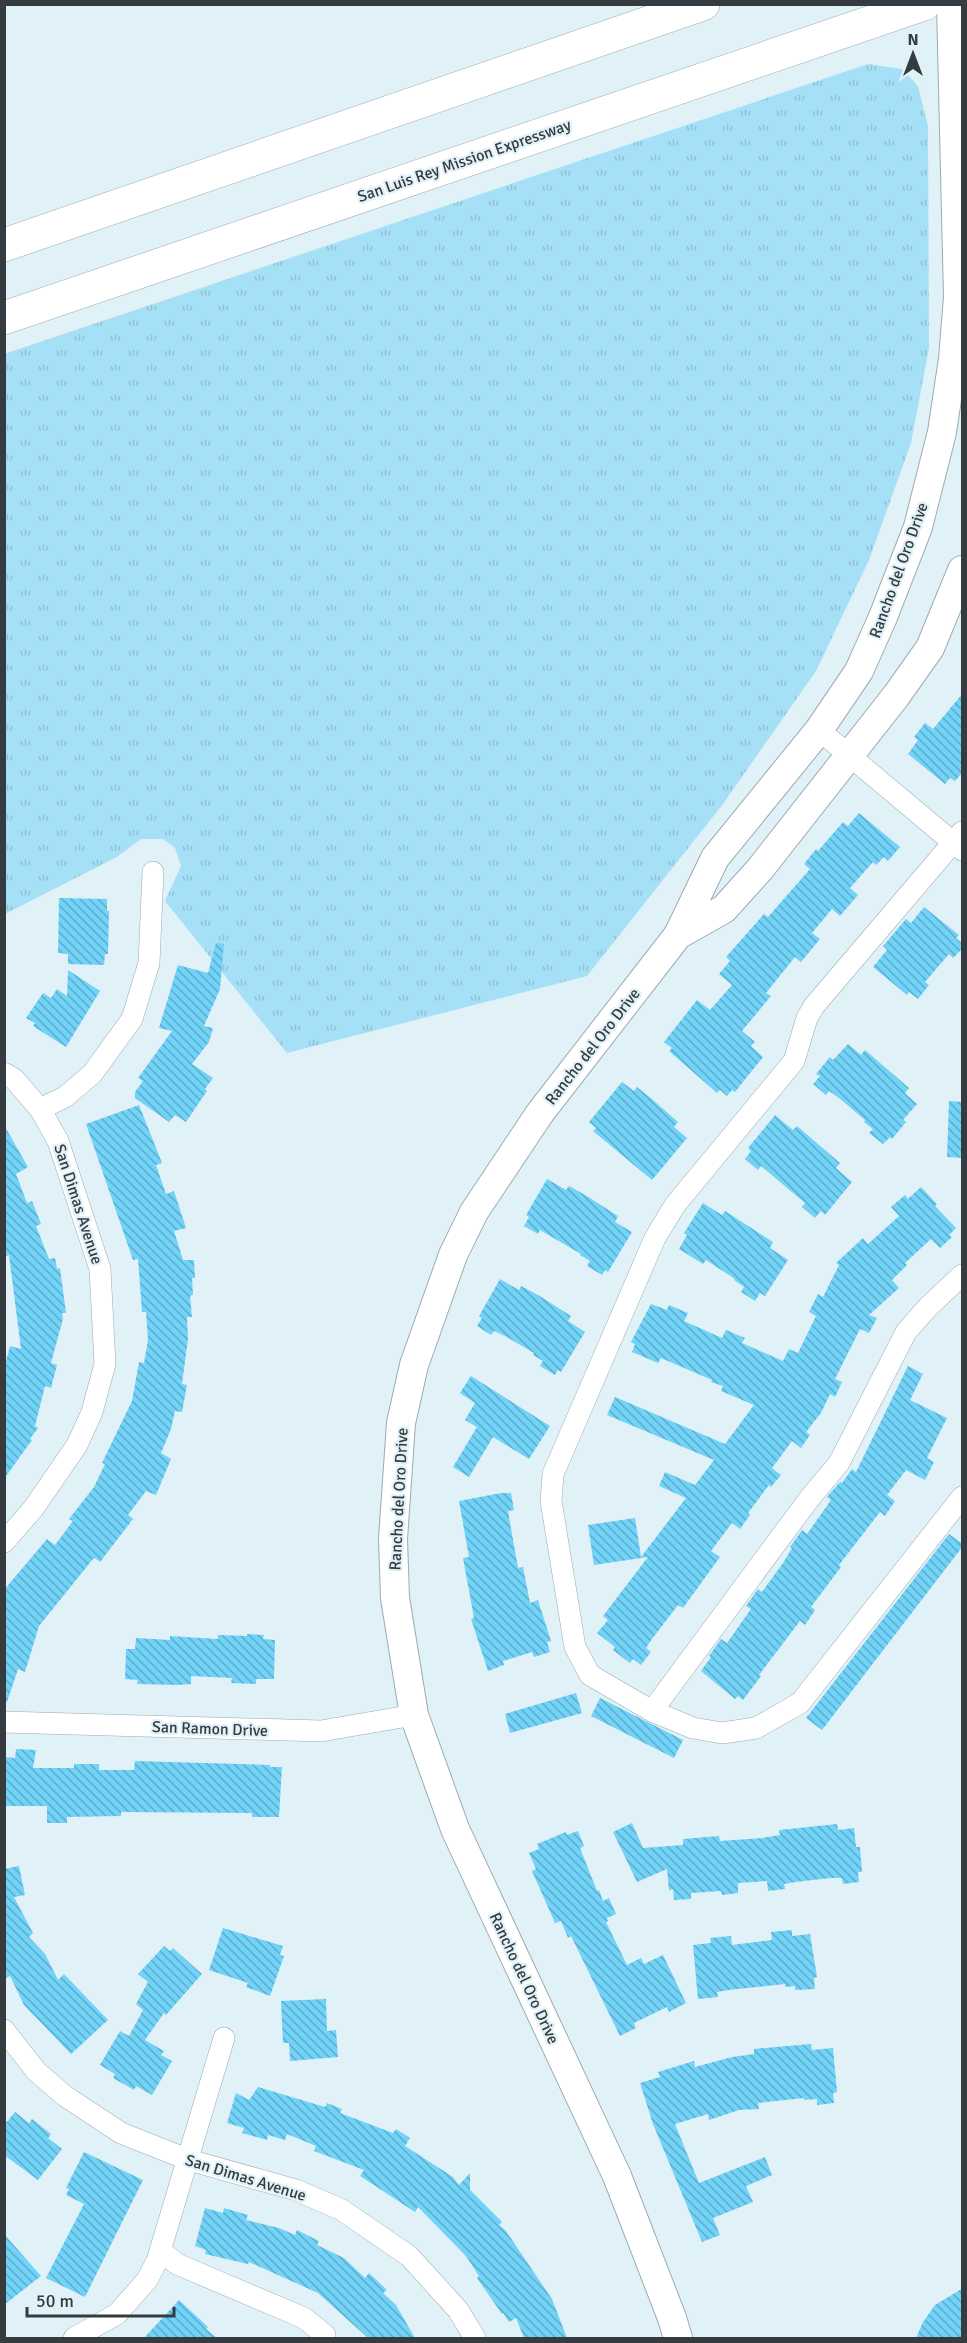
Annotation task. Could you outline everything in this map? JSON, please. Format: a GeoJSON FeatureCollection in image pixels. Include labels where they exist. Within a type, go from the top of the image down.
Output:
{"type":"FeatureCollection","features":[{"type":"Feature","properties":{"kind":"highway"},"geometry":{"type":"LineString","coordinates":[[4,245],[703,4]]}},
{"type":"Feature","properties":{"kind":"highway","name":"San Luis Rey Mission Expressway"},"geometry":{"type":"LineString","coordinates":[[4,318],[924,4]]}},
{"type":"Feature","properties":{"kind":"main road","name":"Rancho del Oro Drive"},"geometry":{"type":"LineString","coordinates":[[678,2338],[617,2176],[455,1829],[414,1715],[394,1598],[393,1539],[401,1423],[414,1365],[453,1256],[474,1212],[540,1113],[678,935],[715,858],[819,730],[859,671],[918,527],[942,432],[960,297],[951,4]]}},
{"type":"Feature","properties":{"kind":"main road","name":"Rancho del Oro Drive"},"geometry":{"type":"LineString","coordinates":[[678,935],[724,909],[760,869],[930,648],[963,570]]}},
{"type":"Feature","properties":{"kind":"street"},"geometry":{"type":"LineString","coordinates":[[819,730],[960,841],[814,1006],[807,1018],[794,1061],[665,1220],[655,1238],[553,1474],[551,1501],[575,1647],[590,1675],[652,1711],[693,1728],[722,1733],[756,1728],[800,1703],[963,1497]]}},
{"type":"Feature","properties":{"kind":"street"},"geometry":{"type":"LineString","coordinates":[[40,1109],[65,1097],[92,1074],[132,1019],[149,963],[153,872]]}},
{"type":"Feature","properties":{"kind":"street","name":"San Dimas Avenue"},"geometry":{"type":"LineString","coordinates":[[4,1073],[14,1079],[40,1109],[58,1140],[100,1269],[105,1364],[92,1412],[77,1446],[33,1509],[4,1542]]}},
{"type":"Feature","properties":{"kind":"street"},"geometry":{"type":"LineString","coordinates":[[652,1711],[809,1499],[839,1463],[906,1332],[928,1307],[963,1275]]}},
{"type":"Feature","properties":{"kind":"street","name":"San Ramon Drive"},"geometry":{"type":"LineString","coordinates":[[4,1722],[321,1731],[414,1715]]}},
{"type":"Feature","properties":{"kind":"street","name":"San Dimas Avenue"},"geometry":{"type":"LineString","coordinates":[[4,2030],[38,2073],[65,2096],[121,2133],[189,2160],[296,2190],[342,2210],[409,2256],[458,2310],[475,2338]]}},
{"type":"Feature","properties":{"kind":"street"},"geometry":{"type":"LineString","coordinates":[[74,2338],[117,2314],[147,2280],[160,2251],[189,2160],[224,2038]]}},
{"type":"Feature","properties":{"kind":"street"},"geometry":{"type":"LineString","coordinates":[[160,2251],[177,2264],[304,2318],[325,2335]]}},
{"type":"Feature","properties":{"kind":"green space"},"geometry":{"type":"Polygon","coordinates":[[[868,64],[902,69],[918,86],[928,126],[929,348],[911,443],[869,560],[816,671],[723,804],[587,976],[287,1053],[165,901],[181,866],[175,848],[163,839],[141,839],[117,857],[5,914],[4,354],[868,64]]]}},
{"type":"Feature","properties":{"kind":"building"},"geometry":{"type":"Polygon","coordinates":[[[963,693],[963,772],[955,781],[950,778],[945,784],[908,754],[918,740],[914,737],[925,723],[933,729],[963,693]]]}},
{"type":"Feature","properties":{"kind":"building"},"geometry":{"type":"Polygon","coordinates":[[[859,813],[900,847],[888,861],[884,857],[876,865],[873,862],[850,888],[858,895],[840,916],[832,909],[812,933],[820,939],[801,962],[795,957],[766,993],[771,996],[742,1031],[755,1042],[751,1046],[763,1057],[735,1092],[732,1090],[727,1096],[720,1090],[717,1093],[669,1051],[672,1048],[664,1042],[697,1000],[710,1010],[732,985],[719,974],[730,961],[726,957],[764,914],[768,917],[810,869],[804,864],[816,849],[818,851],[843,822],[848,826],[859,813]]]}},
{"type":"Feature","properties":{"kind":"building"},"geometry":{"type":"Polygon","coordinates":[[[59,898],[107,899],[108,954],[105,954],[104,965],[68,964],[68,954],[58,953],[59,898]]]}},
{"type":"Feature","properties":{"kind":"building"},"geometry":{"type":"Polygon","coordinates":[[[924,907],[959,935],[956,938],[963,944],[963,948],[953,958],[949,954],[925,982],[929,985],[918,999],[909,992],[907,995],[873,967],[887,950],[883,946],[906,919],[911,923],[924,907]]]}},
{"type":"Feature","properties":{"kind":"building"},"geometry":{"type":"Polygon","coordinates":[[[216,943],[224,944],[220,989],[204,1026],[213,1028],[209,1042],[192,1064],[213,1078],[186,1122],[175,1115],[169,1122],[135,1098],[135,1092],[143,1081],[138,1078],[172,1031],[159,1028],[178,965],[208,973],[216,943]]]}},
{"type":"Feature","properties":{"kind":"building"},"geometry":{"type":"Polygon","coordinates":[[[68,970],[100,991],[66,1047],[33,1026],[35,1023],[26,1018],[43,993],[51,998],[57,989],[67,996],[68,970]]]}},
{"type":"Feature","properties":{"kind":"building"},"geometry":{"type":"Polygon","coordinates":[[[848,1044],[861,1055],[865,1050],[909,1088],[905,1093],[917,1104],[903,1120],[906,1122],[892,1139],[890,1137],[883,1144],[869,1133],[873,1129],[864,1122],[865,1120],[829,1091],[826,1095],[813,1084],[820,1076],[816,1074],[830,1057],[833,1060],[848,1044]]]}},
{"type":"Feature","properties":{"kind":"building"},"geometry":{"type":"Polygon","coordinates":[[[622,1082],[634,1091],[637,1087],[653,1100],[678,1122],[674,1127],[687,1138],[652,1180],[593,1131],[596,1128],[589,1122],[622,1082]]]}},
{"type":"Feature","properties":{"kind":"building"},"geometry":{"type":"Polygon","coordinates":[[[949,1101],[963,1102],[963,1158],[947,1157],[949,1101]]]}},
{"type":"Feature","properties":{"kind":"building"},"geometry":{"type":"Polygon","coordinates":[[[139,1105],[162,1163],[156,1165],[166,1194],[174,1191],[186,1228],[174,1231],[183,1260],[194,1260],[195,1278],[192,1278],[193,1295],[190,1296],[192,1317],[187,1317],[188,1339],[182,1384],[187,1385],[182,1412],[175,1411],[171,1429],[161,1453],[171,1459],[156,1495],[146,1491],[128,1515],[133,1519],[100,1562],[93,1559],[39,1626],[25,1672],[18,1669],[7,1702],[4,1702],[4,1590],[47,1539],[55,1545],[73,1521],[69,1519],[94,1487],[105,1464],[102,1463],[132,1401],[139,1362],[144,1363],[148,1340],[146,1312],[142,1312],[138,1259],[133,1260],[86,1124],[139,1105]]]}},
{"type":"Feature","properties":{"kind":"building"},"geometry":{"type":"Polygon","coordinates":[[[775,1115],[793,1130],[797,1126],[840,1163],[836,1168],[852,1182],[825,1215],[821,1211],[815,1218],[802,1207],[805,1203],[761,1166],[758,1170],[745,1159],[751,1151],[748,1148],[775,1115]]]}},
{"type":"Feature","properties":{"kind":"building"},"geometry":{"type":"Polygon","coordinates":[[[4,1125],[28,1167],[16,1174],[27,1203],[32,1201],[41,1224],[36,1226],[49,1259],[55,1258],[57,1269],[60,1268],[66,1313],[62,1313],[63,1319],[51,1363],[57,1365],[51,1388],[45,1386],[35,1426],[38,1428],[4,1479],[4,1368],[10,1346],[21,1349],[9,1255],[4,1257],[4,1125]]]}},
{"type":"Feature","properties":{"kind":"building"},"geometry":{"type":"Polygon","coordinates":[[[547,1179],[566,1190],[569,1186],[585,1195],[618,1216],[615,1222],[632,1232],[608,1272],[605,1270],[602,1275],[587,1266],[590,1261],[581,1254],[540,1230],[538,1234],[524,1226],[529,1217],[526,1215],[547,1179]]]}},
{"type":"Feature","properties":{"kind":"building"},"geometry":{"type":"Polygon","coordinates":[[[921,1187],[956,1228],[949,1235],[952,1237],[940,1248],[931,1239],[905,1263],[907,1265],[892,1280],[899,1288],[869,1315],[877,1318],[869,1333],[860,1329],[835,1379],[842,1382],[835,1397],[830,1394],[821,1413],[806,1432],[810,1435],[801,1448],[792,1441],[772,1468],[781,1475],[771,1487],[769,1485],[748,1513],[750,1515],[740,1529],[732,1523],[711,1551],[720,1557],[683,1608],[678,1605],[652,1639],[646,1648],[651,1652],[641,1665],[633,1659],[630,1663],[613,1650],[615,1647],[597,1633],[608,1620],[603,1616],[648,1557],[594,1565],[588,1525],[635,1518],[641,1557],[686,1498],[659,1486],[665,1472],[695,1485],[714,1460],[607,1415],[615,1397],[725,1444],[754,1405],[721,1391],[723,1386],[711,1382],[712,1380],[661,1358],[658,1363],[632,1352],[635,1344],[631,1342],[651,1304],[667,1310],[669,1305],[688,1313],[684,1321],[722,1338],[726,1330],[745,1338],[742,1343],[783,1361],[789,1349],[798,1353],[816,1316],[809,1312],[818,1294],[823,1297],[839,1265],[836,1263],[863,1238],[868,1244],[899,1216],[891,1207],[905,1195],[908,1199],[921,1187]]]}},
{"type":"Feature","properties":{"kind":"building"},"geometry":{"type":"Polygon","coordinates":[[[703,1203],[722,1215],[725,1211],[773,1242],[770,1248],[788,1260],[765,1296],[760,1293],[755,1301],[741,1292],[744,1287],[735,1279],[706,1260],[703,1264],[679,1249],[687,1235],[684,1233],[703,1203]]]}},
{"type":"Feature","properties":{"kind":"building"},"geometry":{"type":"Polygon","coordinates":[[[500,1279],[519,1290],[521,1286],[538,1295],[571,1316],[568,1321],[585,1332],[561,1372],[558,1370],[555,1375],[540,1366],[543,1361],[533,1355],[534,1353],[505,1336],[494,1331],[491,1335],[477,1326],[482,1318],[479,1316],[500,1279]]]}},
{"type":"Feature","properties":{"kind":"building"},"geometry":{"type":"Polygon","coordinates":[[[908,1366],[923,1374],[910,1400],[947,1418],[927,1458],[934,1462],[925,1480],[906,1470],[887,1495],[895,1501],[885,1516],[880,1512],[839,1565],[841,1567],[811,1607],[815,1610],[805,1625],[800,1621],[743,1700],[738,1696],[735,1699],[701,1671],[721,1639],[727,1643],[751,1609],[746,1606],[758,1589],[762,1592],[783,1563],[792,1548],[790,1547],[802,1530],[807,1534],[831,1500],[827,1497],[840,1482],[842,1483],[852,1469],[856,1472],[908,1366]]]}},
{"type":"Feature","properties":{"kind":"building"},"geometry":{"type":"Polygon","coordinates":[[[471,1376],[550,1426],[529,1459],[493,1437],[469,1477],[453,1467],[477,1427],[465,1420],[475,1403],[460,1393],[471,1376]]]}},
{"type":"Feature","properties":{"kind":"building"},"geometry":{"type":"Polygon","coordinates":[[[511,1493],[514,1510],[508,1511],[518,1568],[523,1567],[530,1603],[538,1600],[551,1641],[547,1642],[550,1652],[534,1657],[532,1652],[503,1661],[504,1665],[488,1671],[471,1619],[474,1618],[463,1558],[469,1557],[459,1501],[511,1493]]]}},
{"type":"Feature","properties":{"kind":"building"},"geometry":{"type":"Polygon","coordinates":[[[949,1534],[963,1546],[822,1730],[806,1718],[949,1534]]]}},
{"type":"Feature","properties":{"kind":"building"},"geometry":{"type":"Polygon","coordinates":[[[247,1634],[264,1635],[263,1639],[275,1640],[274,1679],[256,1679],[256,1684],[231,1683],[232,1678],[191,1676],[191,1684],[178,1685],[137,1684],[138,1680],[125,1679],[126,1649],[135,1649],[136,1638],[170,1640],[170,1636],[218,1639],[218,1635],[247,1636],[247,1634]]]}},
{"type":"Feature","properties":{"kind":"building"},"geometry":{"type":"Polygon","coordinates":[[[576,1693],[582,1713],[510,1733],[505,1714],[576,1693]]]}},
{"type":"Feature","properties":{"kind":"building"},"geometry":{"type":"Polygon","coordinates":[[[600,1698],[683,1740],[674,1758],[591,1716],[600,1698]]]}},
{"type":"Feature","properties":{"kind":"building"},"geometry":{"type":"Polygon","coordinates":[[[16,1749],[36,1750],[33,1768],[74,1768],[74,1764],[99,1764],[99,1770],[134,1770],[135,1761],[282,1767],[279,1817],[252,1817],[252,1813],[121,1812],[121,1816],[67,1817],[67,1823],[47,1823],[47,1806],[4,1806],[4,1757],[15,1758],[16,1749]]]}},
{"type":"Feature","properties":{"kind":"building"},"geometry":{"type":"Polygon","coordinates":[[[632,1823],[643,1848],[683,1845],[683,1839],[719,1836],[720,1841],[762,1838],[780,1835],[779,1830],[837,1824],[838,1830],[854,1828],[856,1847],[860,1847],[862,1872],[858,1872],[859,1882],[843,1884],[842,1878],[830,1878],[784,1884],[785,1889],[768,1891],[767,1881],[738,1883],[738,1893],[722,1895],[721,1891],[691,1893],[691,1899],[674,1900],[673,1889],[669,1890],[667,1869],[637,1882],[613,1832],[632,1823]]]}},
{"type":"Feature","properties":{"kind":"building"},"geometry":{"type":"Polygon","coordinates":[[[578,1831],[584,1846],[580,1848],[597,1891],[599,1890],[603,1901],[609,1898],[616,1914],[607,1918],[606,1922],[627,1965],[641,1958],[644,1964],[663,1955],[686,2003],[669,2012],[667,2007],[634,2023],[636,2028],[620,2036],[571,1936],[568,1938],[561,1921],[555,1923],[532,1871],[536,1869],[529,1853],[539,1849],[537,1844],[566,1832],[567,1835],[578,1831]]]}},
{"type":"Feature","properties":{"kind":"building"},"geometry":{"type":"Polygon","coordinates":[[[19,1866],[25,1895],[14,1897],[33,1933],[29,1937],[45,1954],[58,1980],[64,1974],[108,2020],[71,2054],[24,2005],[10,1976],[4,1979],[4,1869],[19,1866]]]}},
{"type":"Feature","properties":{"kind":"building"},"geometry":{"type":"Polygon","coordinates":[[[223,1928],[283,1946],[280,1955],[284,1956],[270,1996],[246,1987],[248,1983],[209,1970],[223,1928]]]}},
{"type":"Feature","properties":{"kind":"building"},"geometry":{"type":"Polygon","coordinates":[[[792,1930],[792,1936],[810,1934],[817,1977],[814,1978],[815,1989],[795,1990],[795,1986],[785,1987],[785,1984],[717,1992],[718,1997],[698,1999],[693,1945],[711,1943],[710,1938],[731,1936],[732,1945],[772,1940],[771,1932],[792,1930]]]}},
{"type":"Feature","properties":{"kind":"building"},"geometry":{"type":"Polygon","coordinates":[[[164,1946],[170,1951],[173,1948],[202,1974],[166,2015],[164,2013],[145,2040],[164,2051],[161,2055],[172,2061],[152,2095],[136,2086],[134,2090],[113,2078],[115,2074],[100,2065],[120,2031],[129,2036],[143,2010],[136,2004],[148,1982],[138,1974],[164,1946]]]}},
{"type":"Feature","properties":{"kind":"building"},"geometry":{"type":"Polygon","coordinates":[[[326,1999],[327,2031],[336,2030],[338,2057],[290,2061],[289,2043],[283,2043],[281,2001],[326,1999]]]}},
{"type":"Feature","properties":{"kind":"building"},"geometry":{"type":"Polygon","coordinates":[[[811,2044],[812,2050],[833,2048],[837,2092],[833,2093],[834,2103],[817,2105],[817,2099],[804,2100],[804,2098],[758,2103],[759,2109],[739,2110],[709,2120],[708,2114],[675,2124],[699,2183],[765,2157],[772,2175],[746,2186],[753,2202],[713,2218],[720,2235],[702,2242],[653,2124],[640,2083],[660,2077],[658,2072],[694,2061],[695,2067],[732,2057],[754,2054],[754,2049],[811,2044]]]}},
{"type":"Feature","properties":{"kind":"building"},"geometry":{"type":"Polygon","coordinates":[[[258,2087],[325,2107],[327,2103],[342,2109],[340,2113],[393,2133],[396,2129],[410,2138],[405,2146],[453,2177],[459,2185],[470,2173],[470,2190],[502,2222],[499,2225],[506,2231],[552,2299],[567,2338],[524,2338],[516,2318],[509,2322],[502,2314],[477,2278],[479,2276],[466,2256],[418,2207],[415,2212],[360,2176],[364,2170],[314,2151],[316,2146],[287,2134],[285,2140],[268,2135],[267,2140],[242,2133],[244,2128],[227,2123],[236,2093],[249,2100],[258,2087]]]}},
{"type":"Feature","properties":{"kind":"building"},"geometry":{"type":"Polygon","coordinates":[[[15,2112],[29,2123],[32,2119],[51,2134],[48,2138],[62,2149],[38,2180],[4,2155],[4,2125],[15,2112]]]}},
{"type":"Feature","properties":{"kind":"building"},"geometry":{"type":"Polygon","coordinates":[[[84,2152],[143,2180],[85,2297],[46,2278],[84,2204],[66,2195],[69,2189],[66,2188],[84,2152]]]}},
{"type":"Feature","properties":{"kind":"building"},"geometry":{"type":"Polygon","coordinates":[[[205,2208],[223,2213],[224,2208],[248,2215],[246,2220],[279,2228],[295,2235],[297,2230],[319,2241],[317,2245],[344,2258],[365,2278],[369,2273],[387,2290],[383,2293],[396,2305],[415,2338],[368,2338],[318,2293],[249,2262],[248,2264],[205,2254],[206,2250],[195,2246],[205,2208]]]}},
{"type":"Feature","properties":{"kind":"building"},"geometry":{"type":"Polygon","coordinates":[[[4,2234],[41,2276],[4,2305],[4,2234]]]}},
{"type":"Feature","properties":{"kind":"building"},"geometry":{"type":"Polygon","coordinates":[[[963,2288],[963,2338],[916,2338],[923,2322],[935,2305],[963,2288]]]}},
{"type":"Feature","properties":{"kind":"building"},"geometry":{"type":"Polygon","coordinates":[[[179,2300],[208,2327],[206,2329],[217,2338],[144,2338],[179,2300]]]}}]}
